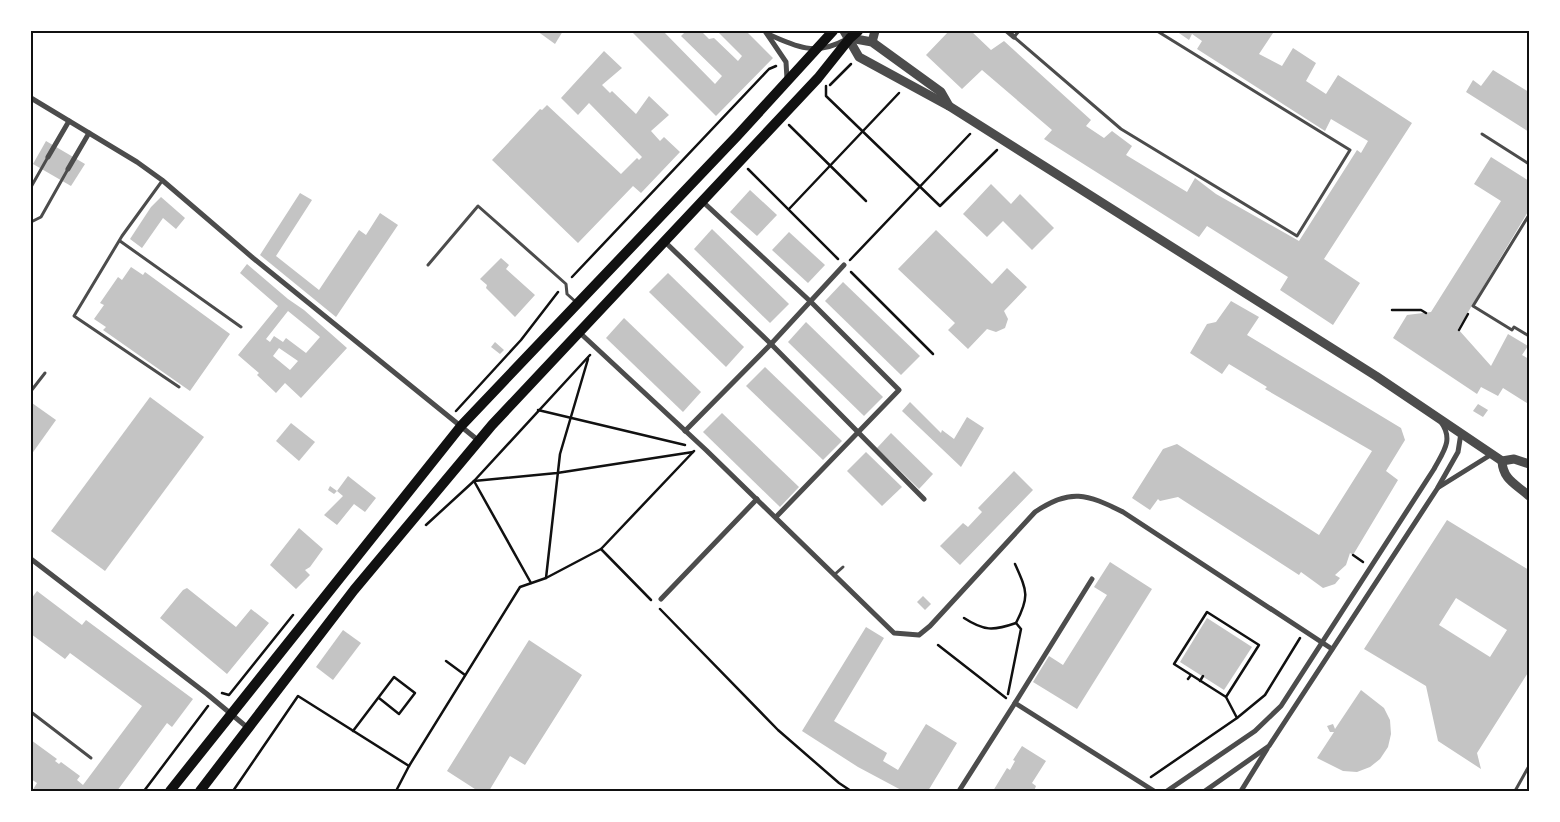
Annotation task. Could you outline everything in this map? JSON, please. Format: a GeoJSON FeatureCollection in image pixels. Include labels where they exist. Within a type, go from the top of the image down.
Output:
{"type":"FeatureCollection","features":[{"type":"Feature","properties":{"kind":"main road"},"geometry":{"type":"LineString","coordinates":[[170,791],[461,426],[787,83],[833,31]]}},
{"type":"Feature","properties":{"kind":"main road"},"geometry":{"type":"LineString","coordinates":[[200,791],[354,590],[479,441],[579,331],[818,78],[847,35],[858,31]]}},
{"type":"Feature","properties":{"kind":"street"},"geometry":{"type":"LineString","coordinates":[[872,42],[875,31]]}},
{"type":"Feature","properties":{"kind":"street"},"geometry":{"type":"LineString","coordinates":[[1007,31],[1014,37]]}},
{"type":"Feature","properties":{"kind":"street"},"geometry":{"type":"LineString","coordinates":[[767,33],[788,43],[817,50],[831,48],[847,35]]}},
{"type":"Feature","properties":{"kind":"street"},"geometry":{"type":"LineString","coordinates":[[767,33],[786,62],[787,83]]}},
{"type":"Feature","properties":{"kind":"street"},"geometry":{"type":"LineString","coordinates":[[847,35],[872,42],[941,92],[949,106]]}},
{"type":"Feature","properties":{"kind":"street"},"geometry":{"type":"LineString","coordinates":[[847,35],[859,57],[949,106],[1287,319],[1461,432],[1502,461],[1514,459],[1529,464]]}},
{"type":"Feature","properties":{"kind":"street"},"geometry":{"type":"LineString","coordinates":[[31,98],[162,180],[253,258],[479,441]]}},
{"type":"Feature","properties":{"kind":"street"},"geometry":{"type":"LineString","coordinates":[[48,158],[69,121]]}},
{"type":"Feature","properties":{"kind":"street"},"geometry":{"type":"LineString","coordinates":[[68,170],[89,133]]}},
{"type":"Feature","properties":{"kind":"street"},"geometry":{"type":"LineString","coordinates":[[702,201],[810,302],[899,390],[776,517]]}},
{"type":"Feature","properties":{"kind":"street"},"geometry":{"type":"LineString","coordinates":[[664,241],[771,344],[924,500]]}},
{"type":"Feature","properties":{"kind":"street"},"geometry":{"type":"LineString","coordinates":[[685,431],[771,344],[844,265]]}},
{"type":"Feature","properties":{"kind":"street"},"geometry":{"type":"LineString","coordinates":[[579,331],[776,517],[894,633],[919,635],[930,626],[1035,512],[1051,501],[1078,495],[1100,501],[1123,512],[1332,648]]}},
{"type":"Feature","properties":{"kind":"street"},"geometry":{"type":"LineString","coordinates":[[1167,791],[1256,731],[1280,706],[1434,469],[1445,449],[1448,434],[1436,416]]}},
{"type":"Feature","properties":{"kind":"street"},"geometry":{"type":"LineString","coordinates":[[1240,791],[1437,489],[1458,452],[1461,432]]}},
{"type":"Feature","properties":{"kind":"street"},"geometry":{"type":"LineString","coordinates":[[1437,489],[1492,454]]}},
{"type":"Feature","properties":{"kind":"street"},"geometry":{"type":"LineString","coordinates":[[1502,461],[1502,472],[1509,481],[1529,496]]}},
{"type":"Feature","properties":{"kind":"street"},"geometry":{"type":"LineString","coordinates":[[661,599],[757,499]]}},
{"type":"Feature","properties":{"kind":"street"},"geometry":{"type":"LineString","coordinates":[[31,559],[248,728]]}},
{"type":"Feature","properties":{"kind":"street"},"geometry":{"type":"LineString","coordinates":[[959,791],[1092,579]]}},
{"type":"Feature","properties":{"kind":"street"},"geometry":{"type":"LineString","coordinates":[[1015,703],[1154,791]]}},
{"type":"Feature","properties":{"kind":"street"},"geometry":{"type":"LineString","coordinates":[[1206,791],[1269,746]]}},
{"type":"Feature","properties":{"kind":"lane"},"geometry":{"type":"LineString","coordinates":[[1019,31],[1014,37],[1121,129],[1297,236],[1350,150],[1157,31]]}},
{"type":"Feature","properties":{"kind":"lane"},"geometry":{"type":"LineString","coordinates":[[1482,134],[1529,164]]}},
{"type":"Feature","properties":{"kind":"lane"},"geometry":{"type":"LineString","coordinates":[[31,187],[48,158]]}},
{"type":"Feature","properties":{"kind":"lane"},"geometry":{"type":"LineString","coordinates":[[31,222],[40,216],[68,170]]}},
{"type":"Feature","properties":{"kind":"lane"},"geometry":{"type":"LineString","coordinates":[[162,180],[120,241],[74,316],[179,387]]}},
{"type":"Feature","properties":{"kind":"lane"},"geometry":{"type":"LineString","coordinates":[[428,265],[478,206],[566,284],[567,294],[577,304]]}},
{"type":"Feature","properties":{"kind":"lane"},"geometry":{"type":"LineString","coordinates":[[1529,215],[1473,306],[1512,330],[1514,327],[1529,336]]}},
{"type":"Feature","properties":{"kind":"lane"},"geometry":{"type":"LineString","coordinates":[[120,241],[241,327]]}},
{"type":"Feature","properties":{"kind":"lane"},"geometry":{"type":"LineString","coordinates":[[31,391],[45,373]]}},
{"type":"Feature","properties":{"kind":"lane"},"geometry":{"type":"LineString","coordinates":[[834,575],[842,567]]}},
{"type":"Feature","properties":{"kind":"lane"},"geometry":{"type":"LineString","coordinates":[[31,712],[91,758]]}},
{"type":"Feature","properties":{"kind":"lane"},"geometry":{"type":"LineString","coordinates":[[1515,791],[1529,766]]}},
{"type":"Feature","properties":{"kind":"path"},"geometry":{"type":"LineString","coordinates":[[821,93],[859,57]]}},
{"type":"Feature","properties":{"kind":"path"},"geometry":{"type":"LineString","coordinates":[[789,209],[907,84]]}},
{"type":"Feature","properties":{"kind":"path"},"geometry":{"type":"LineString","coordinates":[[828,87],[826,96],[940,206],[1005,142]]}},
{"type":"Feature","properties":{"kind":"path"},"geometry":{"type":"LineString","coordinates":[[782,131],[795,118]]}},
{"type":"Feature","properties":{"kind":"path"},"geometry":{"type":"LineString","coordinates":[[788,125],[866,201]]}},
{"type":"Feature","properties":{"kind":"path"},"geometry":{"type":"LineString","coordinates":[[844,265],[978,125]]}},
{"type":"Feature","properties":{"kind":"path"},"geometry":{"type":"LineString","coordinates":[[741,175],[753,162]]}},
{"type":"Feature","properties":{"kind":"path"},"geometry":{"type":"LineString","coordinates":[[1459,330],[1473,306]]}},
{"type":"Feature","properties":{"kind":"path"},"geometry":{"type":"LineString","coordinates":[[1392,310],[1421,310],[1426,313]]}},
{"type":"Feature","properties":{"kind":"path"},"geometry":{"type":"LineString","coordinates":[[420,530],[474,481],[597,348]]}},
{"type":"Feature","properties":{"kind":"path"},"geometry":{"type":"LineString","coordinates":[[546,578],[560,454],[588,357]]}},
{"type":"Feature","properties":{"kind":"path"},"geometry":{"type":"LineString","coordinates":[[538,410],[706,450]]}},
{"type":"Feature","properties":{"kind":"path"},"geometry":{"type":"LineString","coordinates":[[474,481],[557,473],[706,450]]}},
{"type":"Feature","properties":{"kind":"path"},"geometry":{"type":"LineString","coordinates":[[396,791],[408,766],[520,586],[546,578],[601,550],[694,451]]}},
{"type":"Feature","properties":{"kind":"path"},"geometry":{"type":"LineString","coordinates":[[474,481],[530,583]]}},
{"type":"Feature","properties":{"kind":"path"},"geometry":{"type":"LineString","coordinates":[[601,550],[778,730],[839,783],[851,791]]}},
{"type":"Feature","properties":{"kind":"path"},"geometry":{"type":"LineString","coordinates":[[964,618],[978,627],[997,630],[1016,623],[1026,603],[1024,585],[1015,564]]}},
{"type":"Feature","properties":{"kind":"path"},"geometry":{"type":"LineString","coordinates":[[1226,697],[1259,645],[1208,612],[1174,664],[1226,697],[1237,718]]}},
{"type":"Feature","properties":{"kind":"path"},"geometry":{"type":"LineString","coordinates":[[938,645],[1007,699],[1020,645],[1021,629],[1016,623]]}},
{"type":"Feature","properties":{"kind":"path"},"geometry":{"type":"LineString","coordinates":[[1143,783],[1237,718],[1265,695],[1304,630]]}},
{"type":"Feature","properties":{"kind":"path"},"geometry":{"type":"LineString","coordinates":[[446,661],[465,675]]}},
{"type":"Feature","properties":{"kind":"path"},"geometry":{"type":"LineString","coordinates":[[1188,679],[1191,674]]}},
{"type":"Feature","properties":{"kind":"path"},"geometry":{"type":"LineString","coordinates":[[1200,680],[1203,676]]}},
{"type":"Feature","properties":{"kind":"path"},"geometry":{"type":"LineString","coordinates":[[353,731],[394,677],[415,693],[399,714],[379,698]]}},
{"type":"Feature","properties":{"kind":"path"},"geometry":{"type":"LineString","coordinates":[[233,791],[298,696],[408,766]]}},
{"type":"Feature","properties":{"kind":"building"},"geometry":{"type":"Polygon","coordinates":[[[537,31],[563,31],[555,44],[537,31]]]}},
{"type":"Feature","properties":{"kind":"building"},"geometry":{"type":"Polygon","coordinates":[[[631,31],[663,31],[715,84],[722,76],[681,36],[686,31],[701,31],[709,39],[714,38],[738,61],[742,56],[717,31],[746,31],[773,58],[716,116],[631,31]]]}},
{"type":"Feature","properties":{"kind":"building"},"geometry":{"type":"Polygon","coordinates":[[[949,31],[971,31],[991,50],[1004,41],[1091,120],[1086,126],[1104,138],[1112,131],[1132,146],[1126,155],[1187,192],[1195,178],[1216,194],[1299,241],[1357,150],[1361,153],[1368,141],[1331,119],[1325,131],[1197,49],[1202,41],[1192,34],[1189,40],[1176,31],[1270,31],[1273,33],[1259,54],[1282,66],[1293,48],[1316,63],[1306,81],[1326,94],[1338,75],[1412,123],[1324,259],[1360,283],[1333,325],[1280,290],[1288,277],[1207,226],[1199,237],[1044,139],[1052,130],[982,70],[962,89],[926,55],[949,31]]]}},
{"type":"Feature","properties":{"kind":"building"},"geometry":{"type":"Polygon","coordinates":[[[604,51],[622,68],[602,85],[610,93],[612,91],[636,114],[649,96],[669,115],[651,131],[660,141],[664,137],[680,152],[641,193],[633,186],[578,243],[492,160],[540,109],[542,110],[547,105],[621,174],[637,158],[639,160],[642,157],[589,103],[578,115],[561,98],[604,51]]]}},
{"type":"Feature","properties":{"kind":"building"},"geometry":{"type":"Polygon","coordinates":[[[1493,70],[1529,92],[1529,132],[1466,92],[1473,80],[1481,86],[1493,70]]]}},
{"type":"Feature","properties":{"kind":"building"},"geometry":{"type":"Polygon","coordinates":[[[46,141],[85,164],[71,186],[33,164],[46,141]]]}},
{"type":"Feature","properties":{"kind":"building"},"geometry":{"type":"Polygon","coordinates":[[[1491,157],[1529,181],[1529,210],[1458,329],[1491,366],[1508,334],[1528,346],[1522,355],[1529,359],[1529,399],[1527,403],[1503,388],[1498,396],[1481,387],[1477,394],[1393,338],[1407,315],[1431,312],[1501,201],[1474,184],[1491,157]]]}},
{"type":"Feature","properties":{"kind":"building"},"geometry":{"type":"Polygon","coordinates":[[[991,184],[1011,204],[1020,194],[1054,228],[1032,250],[1003,221],[987,237],[963,214],[991,184]]]}},
{"type":"Feature","properties":{"kind":"building"},"geometry":{"type":"Polygon","coordinates":[[[750,190],[777,215],[757,236],[730,212],[750,190]]]}},
{"type":"Feature","properties":{"kind":"building"},"geometry":{"type":"Polygon","coordinates":[[[300,193],[312,200],[276,256],[319,290],[359,230],[366,235],[380,213],[398,225],[336,317],[260,255],[300,193]]]}},
{"type":"Feature","properties":{"kind":"building"},"geometry":{"type":"Polygon","coordinates":[[[161,197],[185,218],[176,229],[163,218],[142,248],[130,239],[151,207],[161,197]]]}},
{"type":"Feature","properties":{"kind":"building"},"geometry":{"type":"Polygon","coordinates":[[[712,229],[789,304],[770,323],[694,249],[712,229]]]}},
{"type":"Feature","properties":{"kind":"building"},"geometry":{"type":"Polygon","coordinates":[[[936,230],[992,284],[1007,268],[1027,287],[1004,311],[1008,319],[1005,328],[996,332],[987,329],[968,349],[948,330],[955,323],[898,269],[936,230]]]}},
{"type":"Feature","properties":{"kind":"building"},"geometry":{"type":"Polygon","coordinates":[[[789,232],[825,265],[808,283],[772,250],[789,232]]]}},
{"type":"Feature","properties":{"kind":"building"},"geometry":{"type":"Polygon","coordinates":[[[501,258],[509,265],[506,269],[535,295],[515,317],[486,288],[487,285],[480,279],[501,258]]]}},
{"type":"Feature","properties":{"kind":"building"},"geometry":{"type":"Polygon","coordinates":[[[247,264],[347,348],[301,398],[285,383],[276,393],[257,375],[259,373],[238,355],[278,306],[240,273],[247,264]],[[288,311],[266,339],[270,342],[274,336],[283,342],[286,338],[306,353],[320,337],[288,311]],[[279,348],[273,356],[290,370],[298,361],[279,348]]]}},
{"type":"Feature","properties":{"kind":"building"},"geometry":{"type":"Polygon","coordinates":[[[131,267],[143,275],[145,272],[230,334],[190,391],[103,330],[106,327],[94,319],[104,305],[100,303],[118,277],[122,280],[131,267]]]}},
{"type":"Feature","properties":{"kind":"building"},"geometry":{"type":"Polygon","coordinates":[[[668,273],[744,347],[726,367],[649,292],[668,273]]]}},
{"type":"Feature","properties":{"kind":"building"},"geometry":{"type":"Polygon","coordinates":[[[843,282],[920,356],[901,375],[825,301],[843,282]]]}},
{"type":"Feature","properties":{"kind":"building"},"geometry":{"type":"Polygon","coordinates":[[[1231,301],[1259,317],[1247,335],[1401,428],[1405,440],[1386,471],[1398,480],[1353,555],[1350,553],[1346,565],[1335,575],[1340,578],[1335,584],[1323,588],[1301,572],[1299,575],[1178,497],[1160,501],[1158,499],[1150,510],[1132,498],[1163,449],[1177,444],[1319,535],[1372,451],[1265,389],[1267,387],[1229,364],[1222,374],[1190,353],[1207,324],[1216,322],[1231,301]]]}},
{"type":"Feature","properties":{"kind":"building"},"geometry":{"type":"Polygon","coordinates":[[[624,318],[701,392],[683,412],[606,338],[624,318]]]}},
{"type":"Feature","properties":{"kind":"building"},"geometry":{"type":"Polygon","coordinates":[[[806,322],[883,397],[864,416],[788,342],[806,322]]]}},
{"type":"Feature","properties":{"kind":"building"},"geometry":{"type":"Polygon","coordinates":[[[495,342],[504,350],[500,354],[491,347],[495,342]]]}},
{"type":"Feature","properties":{"kind":"building"},"geometry":{"type":"Polygon","coordinates":[[[765,367],[842,441],[823,460],[746,386],[765,367]]]}},
{"type":"Feature","properties":{"kind":"building"},"geometry":{"type":"Polygon","coordinates":[[[150,397],[204,437],[105,571],[51,531],[150,397]]]}},
{"type":"Feature","properties":{"kind":"building"},"geometry":{"type":"Polygon","coordinates":[[[910,402],[941,433],[942,430],[954,439],[967,417],[984,428],[961,467],[902,411],[910,402]]]}},
{"type":"Feature","properties":{"kind":"building"},"geometry":{"type":"Polygon","coordinates":[[[31,404],[56,420],[31,455],[31,404]]]}},
{"type":"Feature","properties":{"kind":"building"},"geometry":{"type":"Polygon","coordinates":[[[1478,404],[1488,410],[1483,417],[1473,411],[1478,404]]]}},
{"type":"Feature","properties":{"kind":"building"},"geometry":{"type":"Polygon","coordinates":[[[722,413],[799,487],[780,507],[703,432],[722,413]]]}},
{"type":"Feature","properties":{"kind":"building"},"geometry":{"type":"Polygon","coordinates":[[[291,423],[315,442],[299,461],[276,441],[291,423]]]}},
{"type":"Feature","properties":{"kind":"building"},"geometry":{"type":"Polygon","coordinates":[[[891,433],[933,474],[919,489],[877,448],[891,433]]]}},
{"type":"Feature","properties":{"kind":"building"},"geometry":{"type":"Polygon","coordinates":[[[866,452],[902,487],[882,506],[847,471],[866,452]]]}},
{"type":"Feature","properties":{"kind":"building"},"geometry":{"type":"Polygon","coordinates":[[[1014,471],[1033,490],[960,565],[940,546],[963,523],[968,527],[982,512],[978,508],[1014,471]]]}},
{"type":"Feature","properties":{"kind":"building"},"geometry":{"type":"Polygon","coordinates":[[[348,476],[376,498],[365,512],[354,504],[337,525],[324,515],[343,496],[337,491],[348,476]]]}},
{"type":"Feature","properties":{"kind":"building"},"geometry":{"type":"Polygon","coordinates":[[[330,486],[337,491],[334,494],[328,490],[330,486]]]}},
{"type":"Feature","properties":{"kind":"building"},"geometry":{"type":"Polygon","coordinates":[[[1447,520],[1529,570],[1529,671],[1477,753],[1481,769],[1438,741],[1426,686],[1364,649],[1447,520]],[[1456,598],[1439,625],[1490,657],[1507,630],[1456,598]]]}},
{"type":"Feature","properties":{"kind":"building"},"geometry":{"type":"Polygon","coordinates":[[[299,528],[323,549],[310,567],[305,570],[310,575],[296,589],[270,565],[299,528]]]}},
{"type":"Feature","properties":{"kind":"building"},"geometry":{"type":"Polygon","coordinates":[[[1110,562],[1152,589],[1077,709],[1033,682],[1049,656],[1063,665],[1107,595],[1094,587],[1110,562]]]}},
{"type":"Feature","properties":{"kind":"building"},"geometry":{"type":"Polygon","coordinates":[[[187,588],[236,627],[251,609],[269,623],[227,674],[160,618],[183,590],[187,588]]]}},
{"type":"Feature","properties":{"kind":"building"},"geometry":{"type":"Polygon","coordinates":[[[37,591],[82,625],[86,620],[193,699],[172,727],[167,723],[117,791],[32,791],[37,783],[31,779],[31,740],[57,759],[55,761],[59,764],[61,762],[80,776],[77,780],[83,785],[142,706],[70,653],[65,659],[31,634],[31,599],[37,591]]]}},
{"type":"Feature","properties":{"kind":"building"},"geometry":{"type":"Polygon","coordinates":[[[923,596],[931,604],[925,610],[917,602],[923,596]]]}},
{"type":"Feature","properties":{"kind":"building"},"geometry":{"type":"Polygon","coordinates":[[[1207,618],[1252,647],[1224,690],[1180,662],[1207,618]]]}},
{"type":"Feature","properties":{"kind":"building"},"geometry":{"type":"Polygon","coordinates":[[[866,627],[884,638],[834,721],[887,753],[883,761],[898,770],[926,724],[957,743],[928,791],[903,791],[858,767],[802,731],[866,627]]]}},
{"type":"Feature","properties":{"kind":"building"},"geometry":{"type":"Polygon","coordinates":[[[343,630],[361,643],[333,680],[316,667],[343,630]]]}},
{"type":"Feature","properties":{"kind":"building"},"geometry":{"type":"Polygon","coordinates":[[[529,640],[582,675],[525,765],[510,756],[489,791],[478,791],[447,771],[529,640]]]}},
{"type":"Feature","properties":{"kind":"building"},"geometry":{"type":"Polygon","coordinates":[[[1361,690],[1384,708],[1390,720],[1391,734],[1388,747],[1380,759],[1370,767],[1357,772],[1343,771],[1317,758],[1334,732],[1330,732],[1327,726],[1333,724],[1335,729],[1361,690]]]}},
{"type":"Feature","properties":{"kind":"building"},"geometry":{"type":"Polygon","coordinates":[[[1022,746],[1046,761],[1032,783],[1036,786],[1034,791],[993,791],[1007,768],[1010,770],[1015,761],[1013,760],[1022,746]]]}}]}
